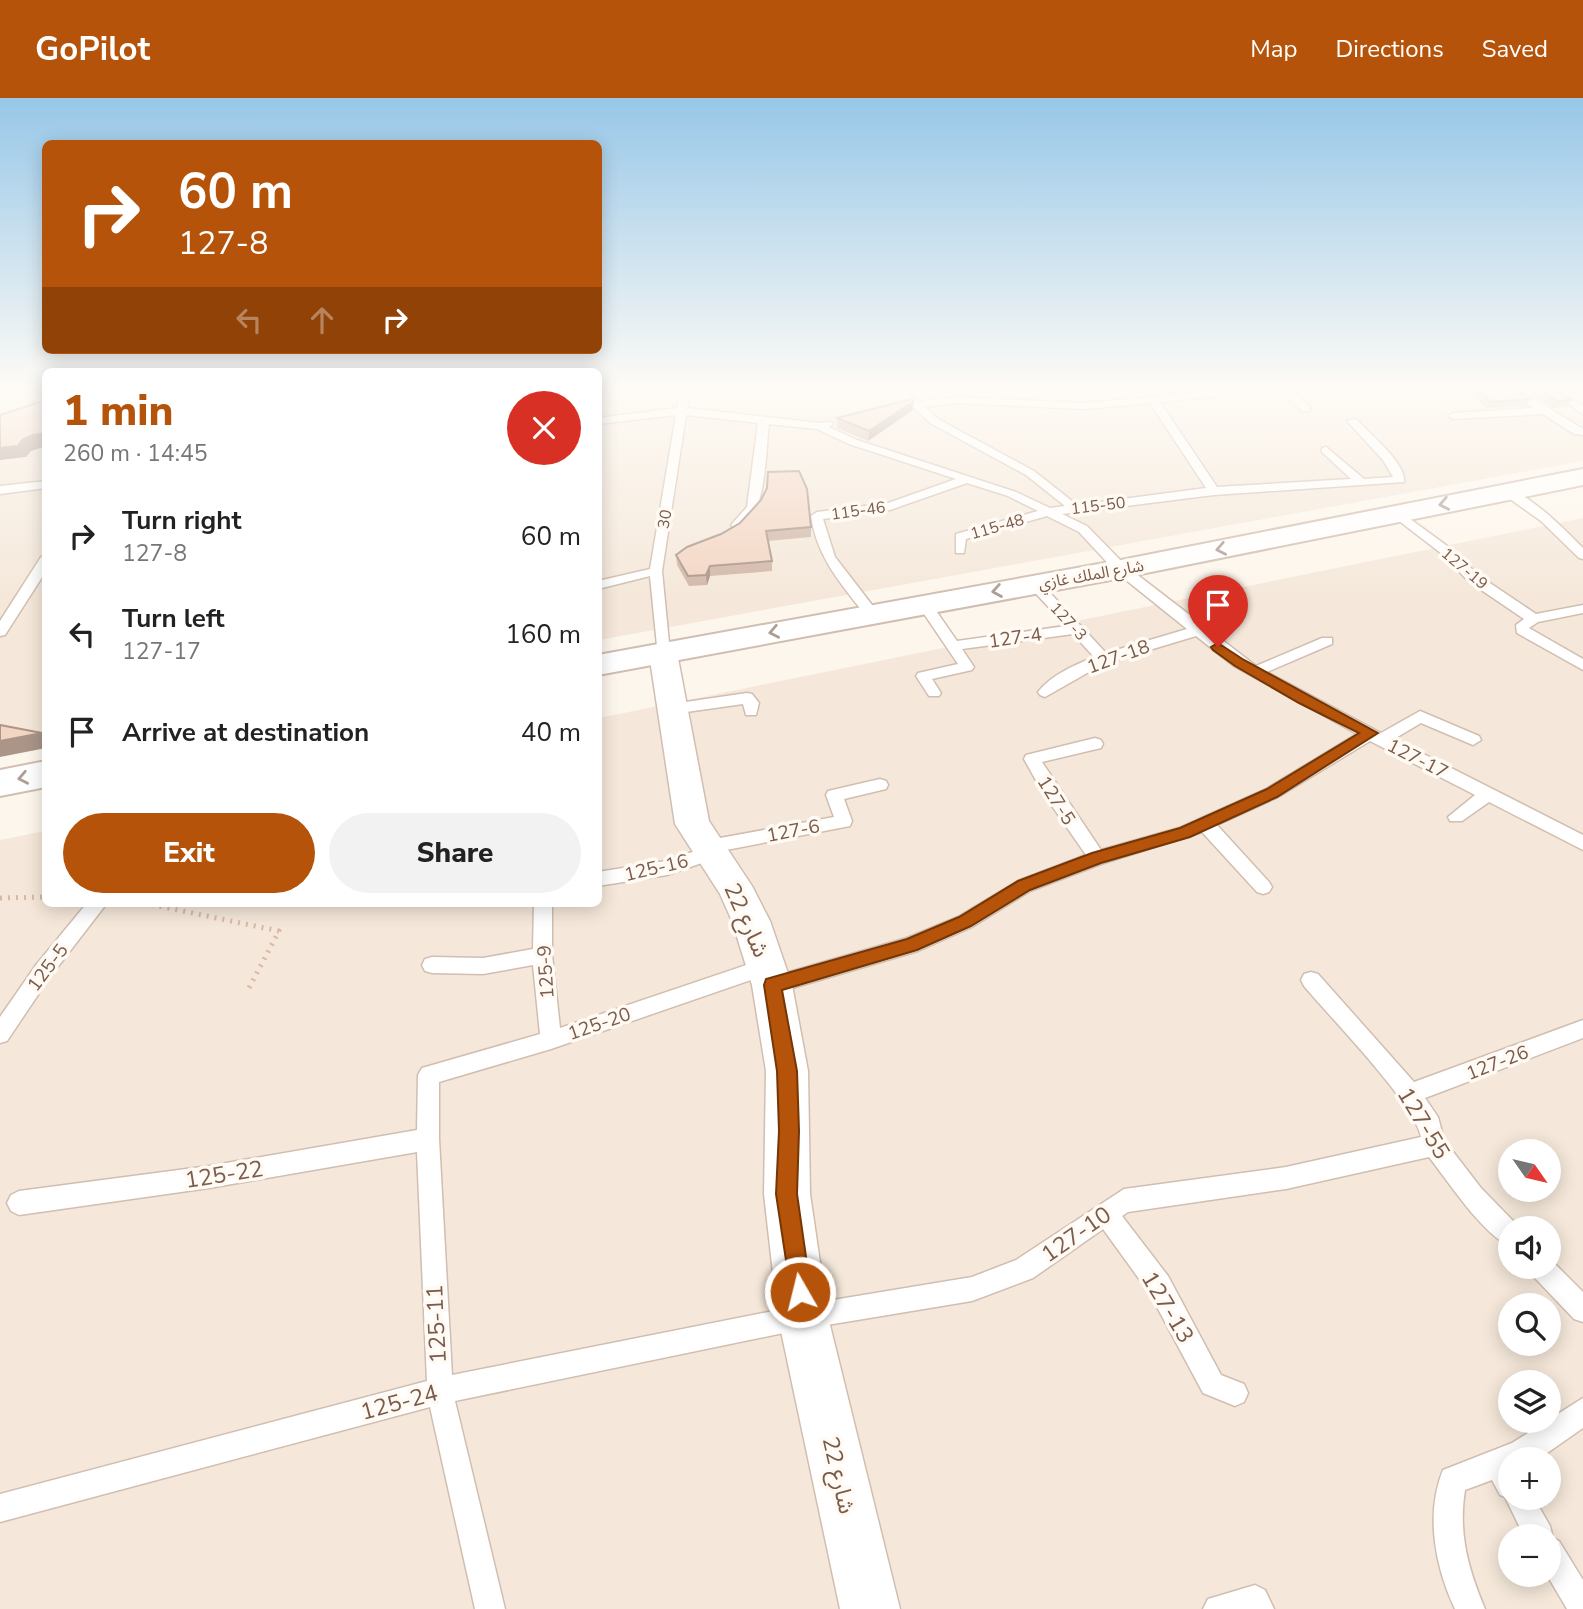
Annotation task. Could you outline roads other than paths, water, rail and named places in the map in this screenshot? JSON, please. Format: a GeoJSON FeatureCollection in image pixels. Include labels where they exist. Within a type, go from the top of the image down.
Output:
{"type":"FeatureCollection","features":[{"type":"Feature","properties":{"kind":"street","name":"شارع الملك غازي"},"geometry":{"type":"LineString","coordinates":[[602,664],[1121,569],[1583,477]]}},
{"type":"Feature","properties":{"kind":"street","name":"شارع 22"},"geometry":{"type":"LineString","coordinates":[[663,653],[692,824],[711,849],[751,921],[770,975],[787,1071],[787,1194],[803,1317],[870,1609]]}},
{"type":"Feature","properties":{"kind":"street"},"geometry":{"type":"LineString","coordinates":[[0,783],[42,775]]}},
{"type":"Feature","properties":{"kind":"lane","name":"30"},"geometry":{"type":"LineString","coordinates":[[663,653],[661,562],[676,456]]}},
{"type":"Feature","properties":{"kind":"lane"},"geometry":{"type":"LineString","coordinates":[[727,532],[744,521],[753,508],[760,456]]}},
{"type":"Feature","properties":{"kind":"lane","name":"127-17"},"geometry":{"type":"LineString","coordinates":[[895,456],[1012,494],[1083,529],[1121,569],[1196,631],[1255,672],[1583,843]]}},
{"type":"Feature","properties":{"kind":"lane"},"geometry":{"type":"LineString","coordinates":[[999,456],[1030,472],[1074,508]]}},
{"type":"Feature","properties":{"kind":"lane"},"geometry":{"type":"LineString","coordinates":[[1189,456],[1214,491]]}},
{"type":"Feature","properties":{"kind":"lane"},"geometry":{"type":"LineString","coordinates":[[1332,456],[1362,483]]}},
{"type":"Feature","properties":{"kind":"lane","name":"115-50"},"geometry":{"type":"LineString","coordinates":[[1048,512],[1214,491],[1400,480],[1393,463],[1385,456]]}},
{"type":"Feature","properties":{"kind":"lane","name":"115-46"},"geometry":{"type":"LineString","coordinates":[[872,614],[825,554],[818,537],[817,516],[890,506],[968,479]]}},
{"type":"Feature","properties":{"kind":"lane"},"geometry":{"type":"LineString","coordinates":[[0,490],[42,485]]}},
{"type":"Feature","properties":{"kind":"lane"},"geometry":{"type":"LineString","coordinates":[[1507,492],[1545,518],[1583,555]]}},
{"type":"Feature","properties":{"kind":"lane","name":"115-48"},"geometry":{"type":"LineString","coordinates":[[960,550],[960,537],[1048,512]]}},
{"type":"Feature","properties":{"kind":"lane","name":"127-19"},"geometry":{"type":"LineString","coordinates":[[1398,514],[1450,554],[1473,578],[1534,619]]}},
{"type":"Feature","properties":{"kind":"lane"},"geometry":{"type":"LineString","coordinates":[[602,584],[661,562]]}},
{"type":"Feature","properties":{"kind":"lane"},"geometry":{"type":"LineString","coordinates":[[0,632],[42,566]]}},
{"type":"Feature","properties":{"kind":"lane","name":"127-3"},"geometry":{"type":"LineString","coordinates":[[1035,584],[1103,657]]}},
{"type":"Feature","properties":{"kind":"lane"},"geometry":{"type":"LineString","coordinates":[[0,606],[18,604]]}},
{"type":"Feature","properties":{"kind":"lane"},"geometry":{"type":"LineString","coordinates":[[925,605],[967,667],[922,676],[933,693]]}},
{"type":"Feature","properties":{"kind":"lane"},"geometry":{"type":"LineString","coordinates":[[1583,609],[1534,619],[1524,625],[1522,630],[1583,665]]}},
{"type":"Feature","properties":{"kind":"lane","name":"127-4"},"geometry":{"type":"LineString","coordinates":[[953,646],[1077,629]]}},
{"type":"Feature","properties":{"kind":"lane","name":"127-18"},"geometry":{"type":"LineString","coordinates":[[1045,692],[1058,681],[1103,657],[1196,631]]}},
{"type":"Feature","properties":{"kind":"lane"},"geometry":{"type":"LineString","coordinates":[[1255,672],[1326,641]]}},
{"type":"Feature","properties":{"kind":"lane"},"geometry":{"type":"LineString","coordinates":[[673,709],[747,698],[751,703],[751,711]]}},
{"type":"Feature","properties":{"kind":"lane","name":"125-20"},"geometry":{"type":"LineString","coordinates":[[429,1075],[770,975],[911,945],[965,922],[1024,886],[1097,858],[1184,833],[1272,793],[1376,736],[1420,716],[1473,740]]}},
{"type":"Feature","properties":{"kind":"lane","name":"127-5"},"geometry":{"type":"LineString","coordinates":[[1095,744],[1032,759],[1049,789],[1097,858]]}},
{"type":"Feature","properties":{"kind":"lane","name":"127-6"},"geometry":{"type":"LineString","coordinates":[[711,849],[844,821],[834,794],[880,785]]}},
{"type":"Feature","properties":{"kind":"lane"},"geometry":{"type":"LineString","coordinates":[[1456,817],[1488,794]]}},
{"type":"Feature","properties":{"kind":"lane"},"geometry":{"type":"LineString","coordinates":[[1204,823],[1263,887]]}},
{"type":"Feature","properties":{"kind":"lane","name":"125-16"},"geometry":{"type":"LineString","coordinates":[[602,878],[667,868],[711,849]]}},
{"type":"Feature","properties":{"kind":"lane","name":"125-5"},"geometry":{"type":"LineString","coordinates":[[0,1034],[43,971],[95,907]]}},
{"type":"Feature","properties":{"kind":"lane","name":"125-9"},"geometry":{"type":"LineString","coordinates":[[543,907],[542,955],[551,1040]]}},
{"type":"Feature","properties":{"kind":"lane"},"geometry":{"type":"LineString","coordinates":[[432,965],[483,966],[542,955]]}},
{"type":"Feature","properties":{"kind":"lane","name":"127-55"},"geometry":{"type":"LineString","coordinates":[[1311,980],[1410,1094],[1430,1124],[1434,1145],[1473,1196],[1498,1222]]}},
{"type":"Feature","properties":{"kind":"lane","name":"127-26"},"geometry":{"type":"LineString","coordinates":[[1410,1094],[1583,1029]]}},
{"type":"Feature","properties":{"kind":"lane","name":"125-11"},"geometry":{"type":"LineString","coordinates":[[429,1075],[428,1139],[440,1391],[490,1609]]}},
{"type":"Feature","properties":{"kind":"lane","name":"125-22"},"geometry":{"type":"LineString","coordinates":[[19,1203],[209,1177],[428,1139]]}},
{"type":"Feature","properties":{"kind":"lane","name":"127-10"},"geometry":{"type":"LineString","coordinates":[[803,1317],[972,1289],[1024,1269],[1124,1200],[1286,1178],[1434,1145]]}},
{"type":"Feature","properties":{"kind":"lane","name":"127-13"},"geometry":{"type":"LineString","coordinates":[[1105,1213],[1159,1285],[1212,1384],[1235,1394]]}},
{"type":"Feature","properties":{"kind":"lane"},"geometry":{"type":"LineString","coordinates":[[1553,1279],[1583,1310]]}},
{"type":"Feature","properties":{"kind":"lane","name":"125-24"},"geometry":{"type":"LineString","coordinates":[[0,1508],[440,1391],[803,1317]]}},
{"type":"Feature","properties":{"kind":"lane"},"geometry":{"type":"LineString","coordinates":[[1539,1447],[1583,1411]]}},
{"type":"Feature","properties":{"kind":"lane"},"geometry":{"type":"LineString","coordinates":[[1471,1609],[1463,1595],[1449,1550],[1447,1509],[1453,1480],[1498,1476]]}},
{"type":"Feature","properties":{"kind":"lane"},"geometry":{"type":"LineString","coordinates":[[1561,1570],[1583,1608]]}},
{"type":"Feature","properties":{"kind":"lane"},"geometry":{"type":"LineString","coordinates":[[1218,1609],[1255,1600],[1259,1609]]}}]}
